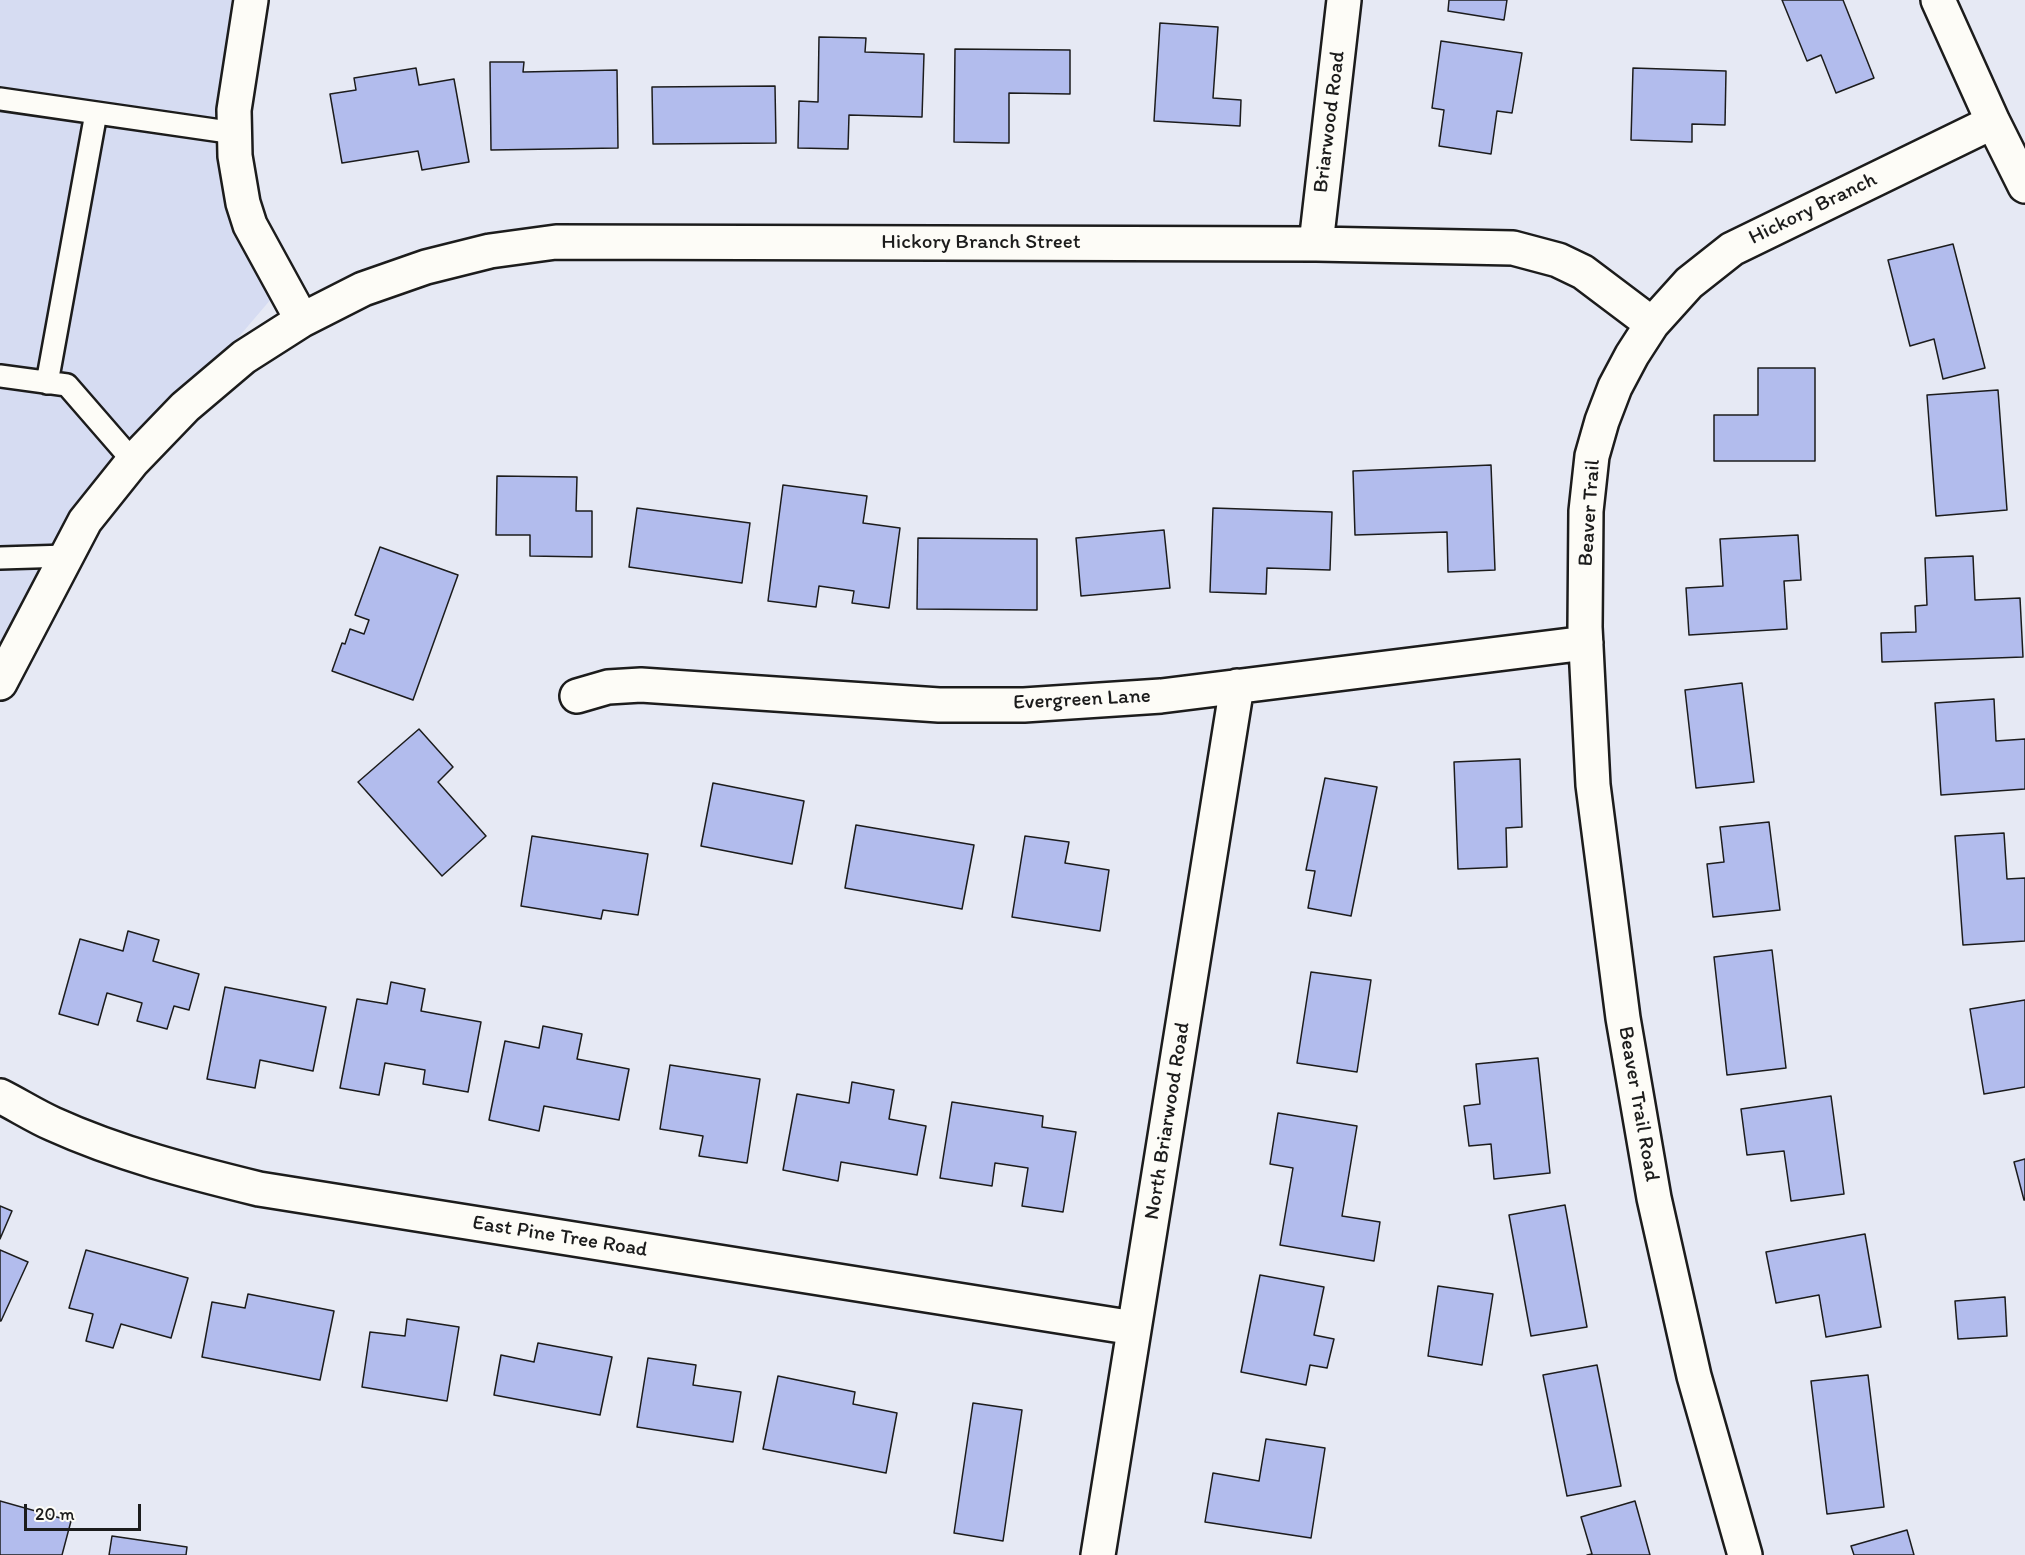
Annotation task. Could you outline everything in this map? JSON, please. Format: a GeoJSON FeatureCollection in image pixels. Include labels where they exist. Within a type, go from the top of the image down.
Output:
{"type":"FeatureCollection","features":[{"type":"Feature","properties":{"kind":"street"},"geometry":{"type":"LineString","coordinates":[[251,0],[234,110],[235,156],[243,203],[250,225],[302,320]]}},
{"type":"Feature","properties":{"kind":"street","name":"Briarwood Road"},"geometry":{"type":"LineString","coordinates":[[1316,244],[1344,0]]}},
{"type":"Feature","properties":{"kind":"street"},"geometry":{"type":"LineString","coordinates":[[1938,0],[1993,122],[2025,186]]}},
{"type":"Feature","properties":{"kind":"street","name":"Hickory Branch"},"geometry":{"type":"LineString","coordinates":[[1652,324],[1689,283],[1732,249],[1993,122]]}},
{"type":"Feature","properties":{"kind":"street","name":"Hickory Branch Street"},"geometry":{"type":"LineString","coordinates":[[0,683],[85,522],[133,461],[185,407],[244,357],[302,320],[363,290],[426,267],[490,251],[556,242],[1316,244],[1513,248],[1558,260],[1583,272],[1652,324]]}},
{"type":"Feature","properties":{"kind":"street","name":"Beaver Trail"},"geometry":{"type":"LineString","coordinates":[[1586,643],[1586,511],[1592,456],[1615,387],[1652,324]]}},
{"type":"Feature","properties":{"kind":"street","name":"Evergreen Lane"},"geometry":{"type":"LineString","coordinates":[[577,696],[608,687],[641,685],[831,699],[1024,705],[1161,696],[1586,643]]}},
{"type":"Feature","properties":{"kind":"street","name":"Beaver Trail Road"},"geometry":{"type":"LineString","coordinates":[[1586,643],[1593,785],[1623,1018],[1649,1169],[1694,1376],[1744,1555]]}},
{"type":"Feature","properties":{"kind":"street","name":"North Briarwood Road"},"geometry":{"type":"LineString","coordinates":[[1098,1555],[1238,687]]}},
{"type":"Feature","properties":{"kind":"street","name":"East Pine Tree Road"},"geometry":{"type":"LineString","coordinates":[[0,1096],[52,1124],[93,1140],[177,1169],[259,1189],[1134,1328]]}},
{"type":"Feature","properties":{"kind":"lane"},"geometry":{"type":"LineString","coordinates":[[0,100],[235,133]]}},
{"type":"Feature","properties":{"kind":"lane"},"geometry":{"type":"LineString","coordinates":[[47,382],[96,113]]}},
{"type":"Feature","properties":{"kind":"lane"},"geometry":{"type":"LineString","coordinates":[[0,376],[67,385],[133,461]]}},
{"type":"Feature","properties":{"kind":"lane"},"geometry":{"type":"LineString","coordinates":[[0,558],[67,556]]}},
{"type":"Feature","properties":{"kind":"shaded area"},"geometry":{"type":"Polygon","coordinates":[[[0,0],[251,0],[234,110],[283,285],[133,461],[0,703],[0,0]]]}},
{"type":"Feature","properties":{"kind":"building"},"geometry":{"type":"Polygon","coordinates":[[[1449,0],[1507,0],[1504,20],[1448,11],[1449,0]]]}},
{"type":"Feature","properties":{"kind":"building"},"geometry":{"type":"Polygon","coordinates":[[[1782,0],[1843,0],[1874,78],[1836,93],[1821,55],[1807,61],[1782,0]]]}},
{"type":"Feature","properties":{"kind":"building"},"geometry":{"type":"Polygon","coordinates":[[[1160,23],[1218,27],[1213,98],[1241,100],[1240,126],[1154,121],[1160,23]]]}},
{"type":"Feature","properties":{"kind":"building"},"geometry":{"type":"Polygon","coordinates":[[[819,37],[866,38],[865,52],[924,54],[922,117],[849,115],[848,149],[798,148],[799,101],[818,102],[819,37]]]}},
{"type":"Feature","properties":{"kind":"building"},"geometry":{"type":"Polygon","coordinates":[[[1441,41],[1522,53],[1512,113],[1497,111],[1491,154],[1439,146],[1444,110],[1432,108],[1441,41]]]}},
{"type":"Feature","properties":{"kind":"building"},"geometry":{"type":"Polygon","coordinates":[[[955,49],[1070,50],[1070,94],[1009,93],[1009,143],[954,142],[955,49]]]}},
{"type":"Feature","properties":{"kind":"building"},"geometry":{"type":"Polygon","coordinates":[[[490,62],[524,62],[523,72],[617,70],[618,148],[491,150],[490,62]]]}},
{"type":"Feature","properties":{"kind":"building"},"geometry":{"type":"Polygon","coordinates":[[[416,68],[419,85],[454,79],[469,162],[422,170],[418,151],[342,163],[330,94],[356,90],[354,78],[416,68]]]}},
{"type":"Feature","properties":{"kind":"building"},"geometry":{"type":"Polygon","coordinates":[[[1633,68],[1726,71],[1725,125],[1692,124],[1692,142],[1631,140],[1633,68]]]}},
{"type":"Feature","properties":{"kind":"building"},"geometry":{"type":"Polygon","coordinates":[[[775,86],[776,143],[653,144],[652,87],[775,86]]]}},
{"type":"Feature","properties":{"kind":"building"},"geometry":{"type":"Polygon","coordinates":[[[1953,244],[1985,368],[1943,379],[1934,339],[1910,346],[1888,260],[1953,244]]]}},
{"type":"Feature","properties":{"kind":"building"},"geometry":{"type":"Polygon","coordinates":[[[1758,368],[1815,368],[1815,461],[1714,461],[1714,415],[1758,415],[1758,368]]]}},
{"type":"Feature","properties":{"kind":"building"},"geometry":{"type":"Polygon","coordinates":[[[1998,390],[2007,510],[1936,516],[1927,395],[1998,390]]]}},
{"type":"Feature","properties":{"kind":"building"},"geometry":{"type":"Polygon","coordinates":[[[1491,465],[1495,570],[1448,572],[1447,532],[1355,535],[1353,471],[1491,465]]]}},
{"type":"Feature","properties":{"kind":"building"},"geometry":{"type":"Polygon","coordinates":[[[497,476],[577,477],[576,511],[592,511],[592,557],[530,556],[530,535],[496,535],[497,476]]]}},
{"type":"Feature","properties":{"kind":"building"},"geometry":{"type":"Polygon","coordinates":[[[783,485],[867,496],[863,523],[900,528],[889,608],[852,603],[854,591],[819,586],[816,607],[768,601],[783,485]]]}},
{"type":"Feature","properties":{"kind":"building"},"geometry":{"type":"Polygon","coordinates":[[[637,508],[750,523],[742,583],[629,567],[637,508]]]}},
{"type":"Feature","properties":{"kind":"building"},"geometry":{"type":"Polygon","coordinates":[[[1213,508],[1332,512],[1330,570],[1267,568],[1266,594],[1210,592],[1213,508]]]}},
{"type":"Feature","properties":{"kind":"building"},"geometry":{"type":"Polygon","coordinates":[[[1164,530],[1170,588],[1081,596],[1076,538],[1164,530]]]}},
{"type":"Feature","properties":{"kind":"building"},"geometry":{"type":"Polygon","coordinates":[[[1798,535],[1801,580],[1784,581],[1787,629],[1689,635],[1686,588],[1723,586],[1720,539],[1798,535]]]}},
{"type":"Feature","properties":{"kind":"building"},"geometry":{"type":"Polygon","coordinates":[[[918,538],[1037,539],[1037,610],[917,609],[918,538]]]}},
{"type":"Feature","properties":{"kind":"building"},"geometry":{"type":"Polygon","coordinates":[[[380,547],[458,575],[413,700],[332,671],[342,643],[345,644],[350,629],[364,634],[369,620],[355,615],[380,547]]]}},
{"type":"Feature","properties":{"kind":"building"},"geometry":{"type":"Polygon","coordinates":[[[1973,556],[1975,600],[2020,598],[2023,657],[1882,662],[1881,633],[1916,632],[1915,606],[1927,605],[1925,558],[1973,556]]]}},
{"type":"Feature","properties":{"kind":"building"},"geometry":{"type":"Polygon","coordinates":[[[1742,683],[1754,782],[1696,788],[1685,690],[1742,683]]]}},
{"type":"Feature","properties":{"kind":"building"},"geometry":{"type":"Polygon","coordinates":[[[1994,699],[1996,741],[2025,739],[2025,789],[1941,795],[1935,703],[1994,699]]]}},
{"type":"Feature","properties":{"kind":"building"},"geometry":{"type":"Polygon","coordinates":[[[419,729],[453,767],[438,782],[486,836],[442,876],[358,782],[419,729]]]}},
{"type":"Feature","properties":{"kind":"building"},"geometry":{"type":"Polygon","coordinates":[[[1520,759],[1522,827],[1506,828],[1507,867],[1458,869],[1454,762],[1520,759]]]}},
{"type":"Feature","properties":{"kind":"building"},"geometry":{"type":"Polygon","coordinates":[[[1325,778],[1377,787],[1351,916],[1308,908],[1315,871],[1306,870],[1325,778]]]}},
{"type":"Feature","properties":{"kind":"building"},"geometry":{"type":"Polygon","coordinates":[[[713,783],[804,801],[792,864],[701,846],[713,783]]]}},
{"type":"Feature","properties":{"kind":"building"},"geometry":{"type":"Polygon","coordinates":[[[1769,822],[1780,910],[1713,917],[1707,864],[1724,862],[1720,827],[1769,822]]]}},
{"type":"Feature","properties":{"kind":"building"},"geometry":{"type":"Polygon","coordinates":[[[856,825],[974,845],[962,909],[845,888],[856,825]]]}},
{"type":"Feature","properties":{"kind":"building"},"geometry":{"type":"Polygon","coordinates":[[[2004,833],[2007,879],[2025,878],[2025,941],[1963,945],[1955,836],[2004,833]]]}},
{"type":"Feature","properties":{"kind":"building"},"geometry":{"type":"Polygon","coordinates":[[[532,836],[648,854],[638,915],[603,910],[601,919],[521,906],[532,836]]]}},
{"type":"Feature","properties":{"kind":"building"},"geometry":{"type":"Polygon","coordinates":[[[1025,836],[1069,842],[1065,863],[1109,870],[1100,931],[1012,917],[1025,836]]]}},
{"type":"Feature","properties":{"kind":"building"},"geometry":{"type":"Polygon","coordinates":[[[128,931],[159,940],[153,961],[199,974],[189,1010],[174,1006],[167,1029],[137,1021],[142,1003],[107,993],[98,1025],[59,1014],[80,939],[123,951],[128,931]]]}},
{"type":"Feature","properties":{"kind":"building"},"geometry":{"type":"Polygon","coordinates":[[[1772,950],[1786,1068],[1727,1075],[1714,957],[1772,950]]]}},
{"type":"Feature","properties":{"kind":"building"},"geometry":{"type":"Polygon","coordinates":[[[1311,972],[1371,980],[1357,1072],[1297,1063],[1311,972]]]}},
{"type":"Feature","properties":{"kind":"building"},"geometry":{"type":"Polygon","coordinates":[[[391,982],[425,989],[421,1011],[481,1022],[468,1092],[423,1084],[425,1070],[385,1063],[379,1095],[340,1088],[357,999],[387,1004],[391,982]]]}},
{"type":"Feature","properties":{"kind":"building"},"geometry":{"type":"Polygon","coordinates":[[[225,987],[326,1007],[313,1071],[260,1060],[255,1088],[207,1079],[225,987]]]}},
{"type":"Feature","properties":{"kind":"building"},"geometry":{"type":"Polygon","coordinates":[[[2025,1000],[2025,1087],[1984,1094],[1970,1009],[2025,1000]]]}},
{"type":"Feature","properties":{"kind":"building"},"geometry":{"type":"Polygon","coordinates":[[[543,1026],[582,1034],[577,1059],[629,1069],[619,1120],[544,1106],[539,1131],[489,1120],[505,1041],[539,1048],[543,1026]]]}},
{"type":"Feature","properties":{"kind":"building"},"geometry":{"type":"Polygon","coordinates":[[[1538,1058],[1550,1173],[1494,1179],[1491,1144],[1469,1146],[1464,1106],[1480,1104],[1476,1064],[1538,1058]]]}},
{"type":"Feature","properties":{"kind":"building"},"geometry":{"type":"Polygon","coordinates":[[[670,1065],[760,1079],[747,1163],[699,1156],[703,1136],[660,1129],[670,1065]]]}},
{"type":"Feature","properties":{"kind":"building"},"geometry":{"type":"Polygon","coordinates":[[[852,1082],[894,1090],[889,1119],[926,1126],[917,1175],[841,1162],[838,1181],[783,1170],[797,1094],[849,1103],[852,1082]]]}},
{"type":"Feature","properties":{"kind":"building"},"geometry":{"type":"Polygon","coordinates":[[[1831,1096],[1844,1194],[1791,1201],[1784,1151],[1747,1155],[1741,1109],[1831,1096]]]}},
{"type":"Feature","properties":{"kind":"building"},"geometry":{"type":"Polygon","coordinates":[[[952,1102],[1043,1116],[1042,1127],[1076,1132],[1063,1212],[1022,1206],[1028,1168],[995,1163],[992,1186],[940,1178],[952,1102]]]}},
{"type":"Feature","properties":{"kind":"building"},"geometry":{"type":"Polygon","coordinates":[[[1278,1113],[1357,1126],[1342,1216],[1380,1222],[1374,1261],[1280,1245],[1293,1168],[1270,1164],[1278,1113]]]}},
{"type":"Feature","properties":{"kind":"building"},"geometry":{"type":"Polygon","coordinates":[[[2025,1159],[2025,1200],[2024,1200],[2014,1162],[2025,1159]]]}},
{"type":"Feature","properties":{"kind":"building"},"geometry":{"type":"Polygon","coordinates":[[[1565,1205],[1587,1327],[1531,1336],[1509,1215],[1565,1205]]]}},
{"type":"Feature","properties":{"kind":"building"},"geometry":{"type":"Polygon","coordinates":[[[0,1206],[12,1211],[0,1239],[0,1206]]]}},
{"type":"Feature","properties":{"kind":"building"},"geometry":{"type":"Polygon","coordinates":[[[1865,1234],[1881,1327],[1826,1337],[1819,1295],[1776,1303],[1766,1252],[1865,1234]]]}},
{"type":"Feature","properties":{"kind":"building"},"geometry":{"type":"Polygon","coordinates":[[[0,1250],[28,1262],[1,1321],[0,1321],[0,1250]]]}},
{"type":"Feature","properties":{"kind":"building"},"geometry":{"type":"Polygon","coordinates":[[[86,1250],[188,1278],[171,1338],[121,1324],[113,1348],[86,1341],[93,1314],[69,1308],[86,1250]]]}},
{"type":"Feature","properties":{"kind":"building"},"geometry":{"type":"Polygon","coordinates":[[[1260,1275],[1324,1287],[1314,1335],[1334,1339],[1327,1368],[1310,1365],[1306,1385],[1241,1372],[1260,1275]]]}},
{"type":"Feature","properties":{"kind":"building"},"geometry":{"type":"Polygon","coordinates":[[[1438,1286],[1493,1294],[1482,1365],[1428,1356],[1438,1286]]]}},
{"type":"Feature","properties":{"kind":"building"},"geometry":{"type":"Polygon","coordinates":[[[248,1294],[334,1311],[320,1380],[202,1357],[212,1302],[245,1308],[248,1294]]]}},
{"type":"Feature","properties":{"kind":"building"},"geometry":{"type":"Polygon","coordinates":[[[2005,1297],[2007,1336],[1958,1339],[1955,1301],[2005,1297]]]}},
{"type":"Feature","properties":{"kind":"building"},"geometry":{"type":"Polygon","coordinates":[[[407,1319],[459,1327],[447,1401],[362,1387],[370,1332],[405,1336],[407,1319]]]}},
{"type":"Feature","properties":{"kind":"building"},"geometry":{"type":"Polygon","coordinates":[[[538,1343],[612,1357],[600,1415],[494,1395],[501,1355],[534,1362],[538,1343]]]}},
{"type":"Feature","properties":{"kind":"building"},"geometry":{"type":"Polygon","coordinates":[[[648,1358],[696,1365],[693,1385],[741,1392],[733,1442],[637,1427],[648,1358]]]}},
{"type":"Feature","properties":{"kind":"building"},"geometry":{"type":"Polygon","coordinates":[[[1597,1365],[1621,1486],[1567,1496],[1543,1375],[1597,1365]]]}},
{"type":"Feature","properties":{"kind":"building"},"geometry":{"type":"Polygon","coordinates":[[[1868,1375],[1884,1507],[1827,1514],[1811,1381],[1868,1375]]]}},
{"type":"Feature","properties":{"kind":"building"},"geometry":{"type":"Polygon","coordinates":[[[778,1376],[855,1392],[853,1404],[897,1413],[886,1473],[763,1449],[778,1376]]]}},
{"type":"Feature","properties":{"kind":"building"},"geometry":{"type":"Polygon","coordinates":[[[973,1403],[1022,1410],[1003,1541],[954,1533],[973,1403]]]}},
{"type":"Feature","properties":{"kind":"building"},"geometry":{"type":"Polygon","coordinates":[[[1266,1439],[1325,1448],[1311,1538],[1205,1522],[1213,1473],[1259,1481],[1266,1439]]]}},
{"type":"Feature","properties":{"kind":"building"},"geometry":{"type":"Polygon","coordinates":[[[0,1501],[71,1521],[62,1555],[0,1555],[0,1501]]]}},
{"type":"Feature","properties":{"kind":"building"},"geometry":{"type":"Polygon","coordinates":[[[1635,1501],[1650,1555],[1587,1555],[1592,1554],[1581,1517],[1635,1501]]]}},
{"type":"Feature","properties":{"kind":"building"},"geometry":{"type":"Polygon","coordinates":[[[1907,1530],[1914,1555],[1854,1555],[1851,1546],[1907,1530]]]}},
{"type":"Feature","properties":{"kind":"building"},"geometry":{"type":"Polygon","coordinates":[[[112,1536],[187,1547],[186,1555],[109,1555],[112,1536]]]}}]}
